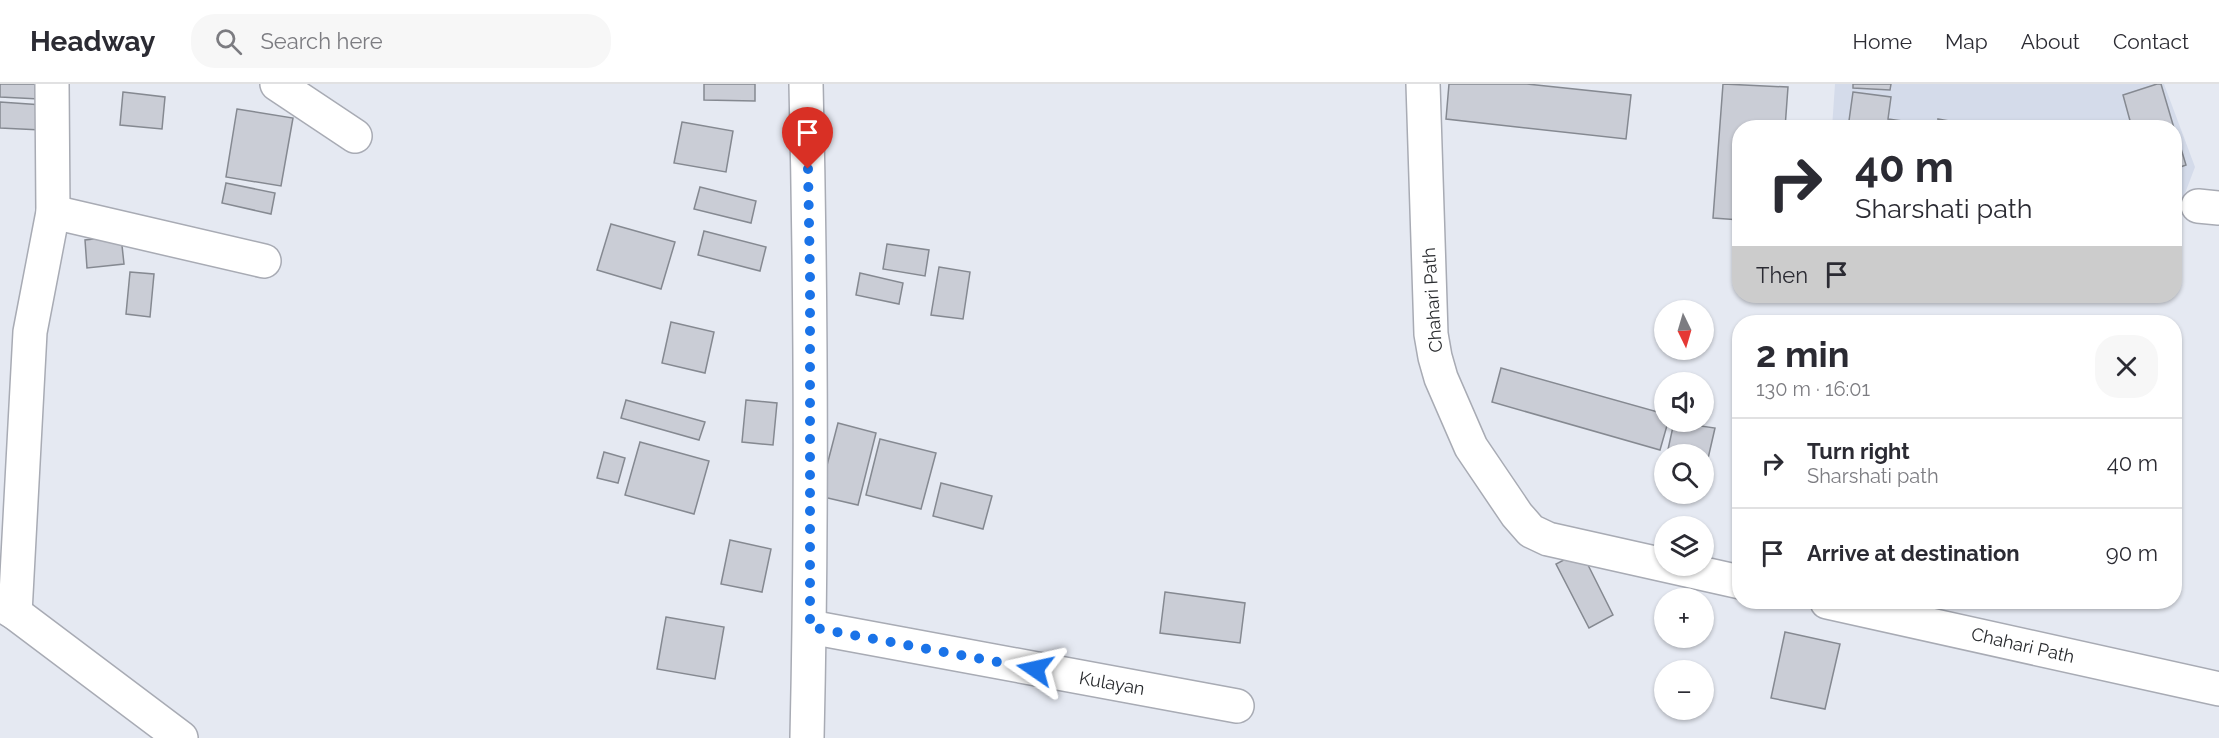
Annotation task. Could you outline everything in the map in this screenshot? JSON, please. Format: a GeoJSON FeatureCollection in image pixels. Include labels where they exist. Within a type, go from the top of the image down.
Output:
{"type":"FeatureCollection","features":[{"type":"Feature","properties":{"kind":"street"},"geometry":{"type":"LineString","coordinates":[[52,84],[53,212],[30,332],[7,609],[181,738]]}},
{"type":"Feature","properties":{"kind":"street"},"geometry":{"type":"LineString","coordinates":[[277,84],[355,136]]}},
{"type":"Feature","properties":{"kind":"street"},"geometry":{"type":"LineString","coordinates":[[806,84],[810,276],[810,627],[807,738]]}},
{"type":"Feature","properties":{"kind":"street","name":"Chahari Path"},"geometry":{"type":"LineString","coordinates":[[1424,84],[1431,334],[1441,378],[1471,447],[1517,515],[1531,531],[1548,539],[1732,580]]}},
{"type":"Feature","properties":{"kind":"street"},"geometry":{"type":"LineString","coordinates":[[53,212],[264,261]]}},
{"type":"Feature","properties":{"kind":"street","name":"Chahari Path"},"geometry":{"type":"LineString","coordinates":[[1859,609],[2219,689]]}},
{"type":"Feature","properties":{"kind":"street","name":"Kulayan"},"geometry":{"type":"LineString","coordinates":[[810,627],[1237,706]]}},
{"type":"Feature","properties":{"kind":"shaded area"},"geometry":{"type":"Polygon","coordinates":[[[1835,84],[2164,84],[2177,120],[1833,120],[1835,84]]]}},
{"type":"Feature","properties":{"kind":"shaded area"},"geometry":{"type":"Polygon","coordinates":[[[2182,132],[2195,167],[2182,201],[2182,132]]]}},
{"type":"Feature","properties":{"kind":"building"},"geometry":{"type":"Polygon","coordinates":[[[0,84],[40,84],[39,99],[0,97],[0,84]]]}},
{"type":"Feature","properties":{"kind":"building"},"geometry":{"type":"Polygon","coordinates":[[[704,84],[755,84],[755,101],[704,100],[704,84]]]}},
{"type":"Feature","properties":{"kind":"building"},"geometry":{"type":"Polygon","coordinates":[[[1449,84],[1527,84],[1631,95],[1626,139],[1446,119],[1449,84]]]}},
{"type":"Feature","properties":{"kind":"building"},"geometry":{"type":"Polygon","coordinates":[[[1723,84],[1788,87],[1786,120],[1732,120],[1732,219],[1713,218],[1723,84]]]}},
{"type":"Feature","properties":{"kind":"building"},"geometry":{"type":"Polygon","coordinates":[[[1853,84],[1891,84],[1890,90],[1853,88],[1853,84]]]}},
{"type":"Feature","properties":{"kind":"building"},"geometry":{"type":"Polygon","coordinates":[[[2161,84],[2172,120],[2130,120],[2123,95],[2161,84]]]}},
{"type":"Feature","properties":{"kind":"building"},"geometry":{"type":"Polygon","coordinates":[[[123,92],[165,97],[162,129],[120,125],[123,92]]]}},
{"type":"Feature","properties":{"kind":"building"},"geometry":{"type":"Polygon","coordinates":[[[1853,92],[1891,97],[1888,119],[1895,120],[1849,120],[1853,92]]]}},
{"type":"Feature","properties":{"kind":"building"},"geometry":{"type":"Polygon","coordinates":[[[0,102],[43,105],[41,130],[0,128],[0,102]]]}},
{"type":"Feature","properties":{"kind":"building"},"geometry":{"type":"Polygon","coordinates":[[[237,109],[293,118],[281,186],[226,177],[237,109]]]}},
{"type":"Feature","properties":{"kind":"building"},"geometry":{"type":"Polygon","coordinates":[[[682,122],[733,131],[726,172],[674,163],[682,122]]]}},
{"type":"Feature","properties":{"kind":"building"},"geometry":{"type":"Polygon","coordinates":[[[2182,152],[2186,165],[2182,166],[2182,152]]]}},
{"type":"Feature","properties":{"kind":"building"},"geometry":{"type":"Polygon","coordinates":[[[226,183],[275,193],[271,214],[222,203],[226,183]]]}},
{"type":"Feature","properties":{"kind":"building"},"geometry":{"type":"Polygon","coordinates":[[[700,187],[756,201],[751,223],[694,209],[700,187]]]}},
{"type":"Feature","properties":{"kind":"building"},"geometry":{"type":"Polygon","coordinates":[[[611,224],[675,242],[661,289],[597,270],[611,224]]]}},
{"type":"Feature","properties":{"kind":"building"},"geometry":{"type":"Polygon","coordinates":[[[704,231],[766,247],[760,271],[698,255],[704,231]]]}},
{"type":"Feature","properties":{"kind":"building"},"geometry":{"type":"Polygon","coordinates":[[[121,236],[124,264],[87,268],[85,240],[121,236]]]}},
{"type":"Feature","properties":{"kind":"building"},"geometry":{"type":"Polygon","coordinates":[[[887,244],[929,250],[925,276],[883,269],[887,244]]]}},
{"type":"Feature","properties":{"kind":"building"},"geometry":{"type":"Polygon","coordinates":[[[939,267],[970,272],[963,319],[931,315],[939,267]]]}},
{"type":"Feature","properties":{"kind":"building"},"geometry":{"type":"Polygon","coordinates":[[[130,272],[154,274],[150,317],[126,314],[130,272]]]}},
{"type":"Feature","properties":{"kind":"building"},"geometry":{"type":"Polygon","coordinates":[[[860,273],[903,283],[899,304],[856,295],[860,273]]]}},
{"type":"Feature","properties":{"kind":"building"},"geometry":{"type":"Polygon","coordinates":[[[671,322],[714,332],[705,373],[662,363],[671,322]]]}},
{"type":"Feature","properties":{"kind":"building"},"geometry":{"type":"Polygon","coordinates":[[[1501,368],[1654,411],[1654,432],[1665,432],[1662,444],[1654,444],[1654,448],[1492,402],[1501,368]]]}},
{"type":"Feature","properties":{"kind":"building"},"geometry":{"type":"Polygon","coordinates":[[[626,400],[705,422],[699,440],[621,418],[626,400]]]}},
{"type":"Feature","properties":{"kind":"building"},"geometry":{"type":"Polygon","coordinates":[[[746,400],[777,403],[773,445],[742,442],[746,400]]]}},
{"type":"Feature","properties":{"kind":"building"},"geometry":{"type":"Polygon","coordinates":[[[838,423],[876,433],[858,505],[819,496],[838,423]]]}},
{"type":"Feature","properties":{"kind":"building"},"geometry":{"type":"Polygon","coordinates":[[[1715,428],[1711,444],[1669,444],[1672,432],[1714,432],[1715,428]]]}},
{"type":"Feature","properties":{"kind":"building"},"geometry":{"type":"Polygon","coordinates":[[[880,439],[936,453],[921,509],[866,495],[880,439]]]}},
{"type":"Feature","properties":{"kind":"building"},"geometry":{"type":"Polygon","coordinates":[[[640,442],[709,461],[694,514],[625,495],[640,442]]]}},
{"type":"Feature","properties":{"kind":"building"},"geometry":{"type":"Polygon","coordinates":[[[604,452],[625,458],[618,483],[597,478],[604,452]]]}},
{"type":"Feature","properties":{"kind":"building"},"geometry":{"type":"Polygon","coordinates":[[[941,483],[992,496],[983,529],[933,516],[941,483]]]}},
{"type":"Feature","properties":{"kind":"building"},"geometry":{"type":"Polygon","coordinates":[[[730,540],[771,549],[762,592],[721,584],[730,540]]]}},
{"type":"Feature","properties":{"kind":"building"},"geometry":{"type":"Polygon","coordinates":[[[1581,551],[1613,615],[1589,628],[1556,564],[1581,551]]]}},
{"type":"Feature","properties":{"kind":"building"},"geometry":{"type":"Polygon","coordinates":[[[1165,592],[1245,603],[1240,643],[1160,633],[1165,592]]]}},
{"type":"Feature","properties":{"kind":"building"},"geometry":{"type":"Polygon","coordinates":[[[666,617],[724,627],[715,679],[657,669],[666,617]]]}},
{"type":"Feature","properties":{"kind":"building"},"geometry":{"type":"Polygon","coordinates":[[[1785,632],[1840,644],[1825,709],[1771,698],[1785,632]]]}},
{"type":"Feature","properties":{"kind":"route"},"geometry":{"type":"LineString","coordinates":[[808,169],[810,627],[1035,669]]}}]}
